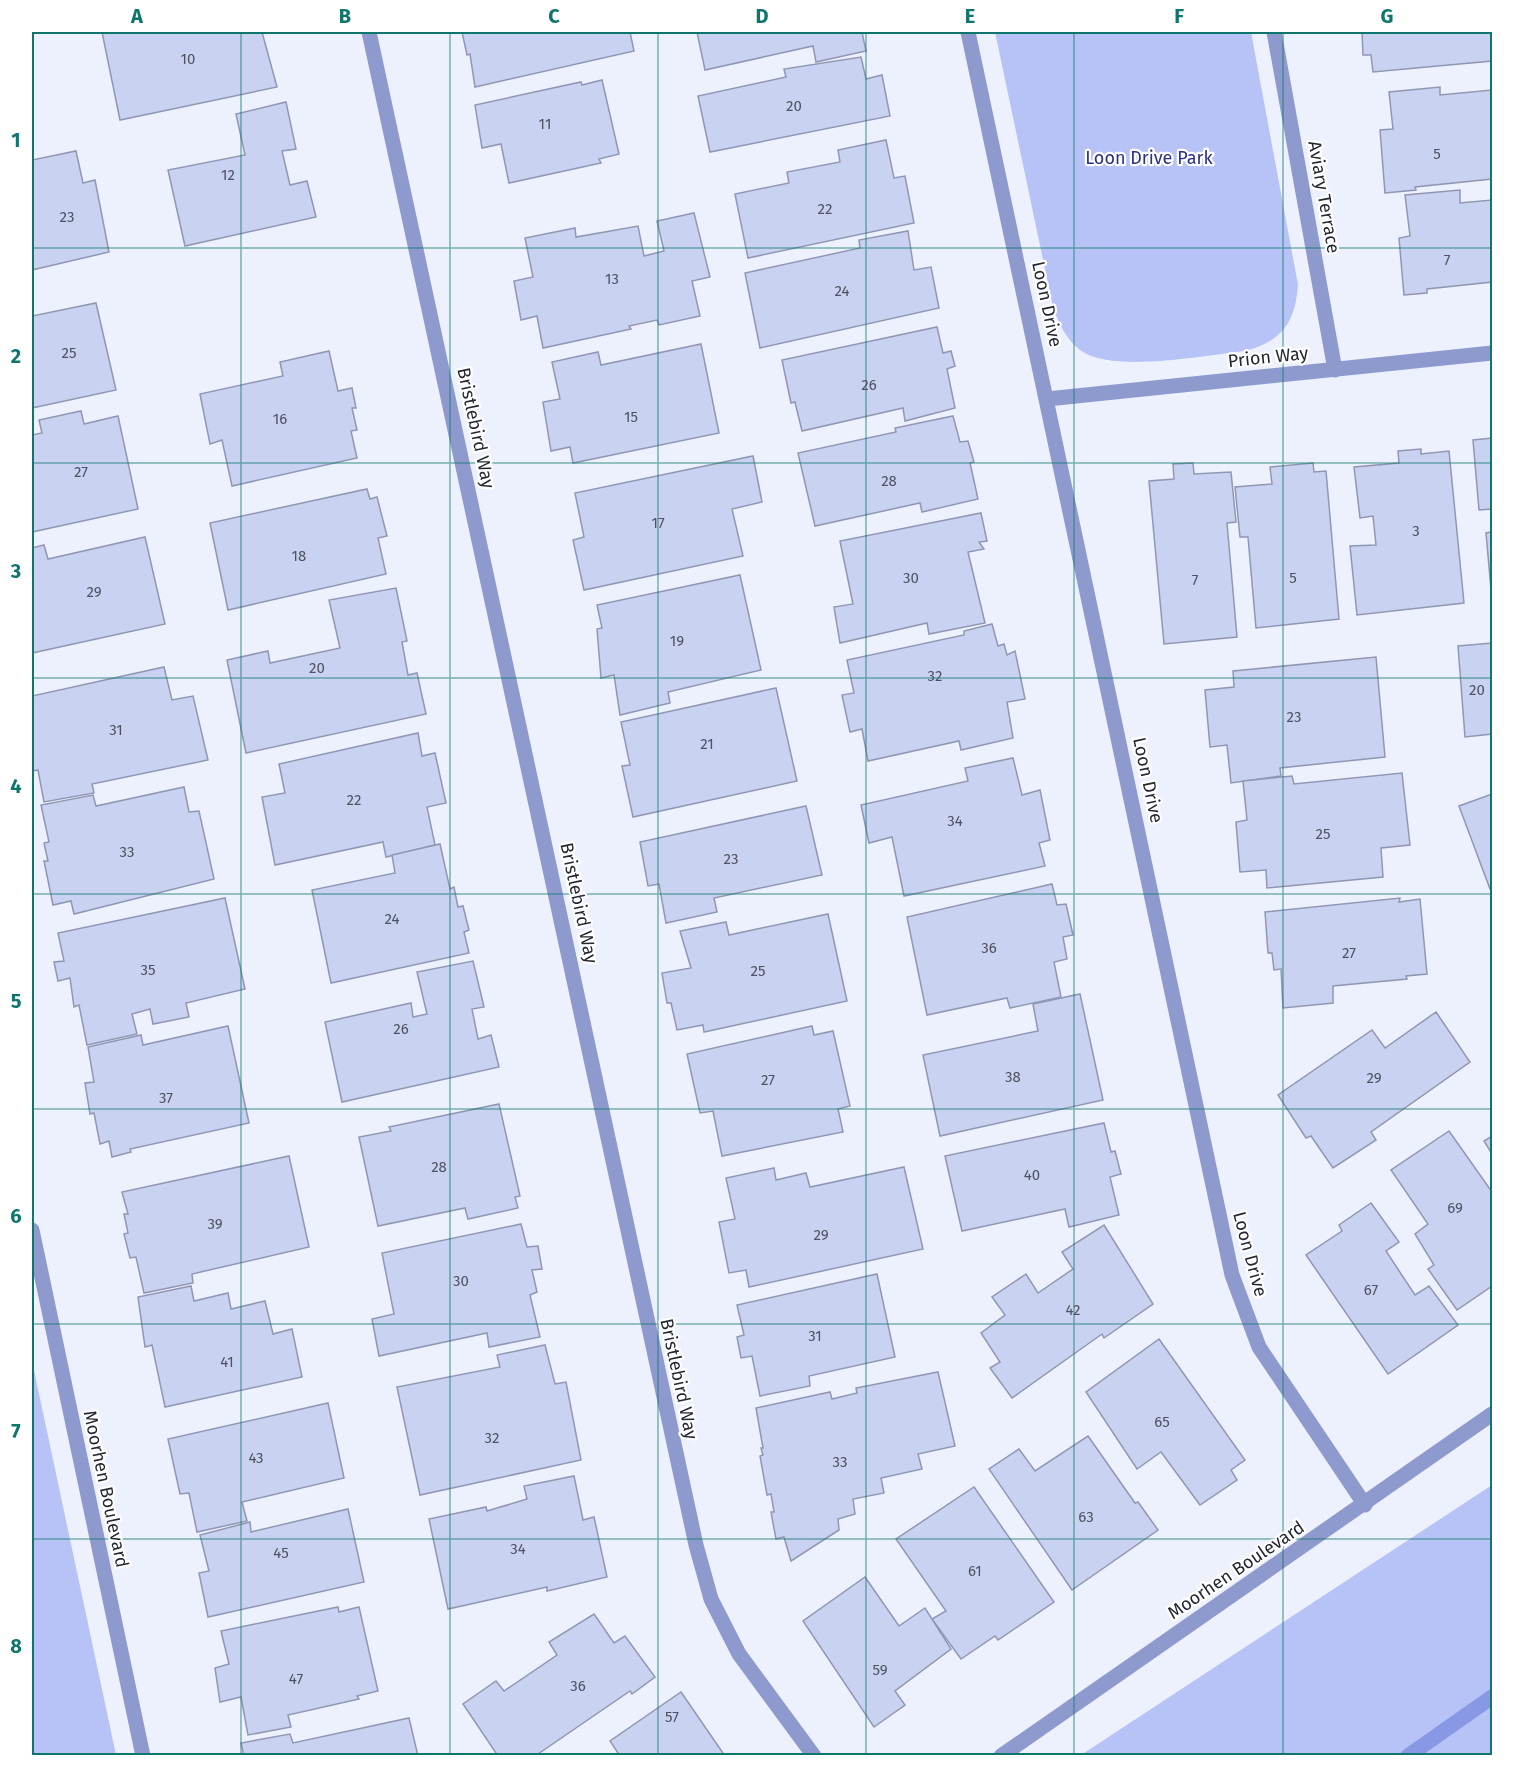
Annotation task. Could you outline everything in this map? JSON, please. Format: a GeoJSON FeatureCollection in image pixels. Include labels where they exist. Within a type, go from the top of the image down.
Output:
{"type":"FeatureCollection","features":[{"type":"Feature","properties":{"kind":"street","name":"Bristlebird Way"},"geometry":{"type":"LineString","coordinates":[[369,32],[696,1545],[711,1599],[739,1654],[814,1755]]}},
{"type":"Feature","properties":{"kind":"street","name":"Loon Drive"},"geometry":{"type":"LineString","coordinates":[[968,32],[1232,1275],[1259,1347],[1365,1505]]}},
{"type":"Feature","properties":{"kind":"street","name":"Aviary Terrace"},"geometry":{"type":"LineString","coordinates":[[1274,32],[1335,370]]}},
{"type":"Feature","properties":{"kind":"street","name":"Prion Way"},"geometry":{"type":"LineString","coordinates":[[1047,399],[1492,353]]}},
{"type":"Feature","properties":{"kind":"street","name":"Moorhen Boulevard"},"geometry":{"type":"LineString","coordinates":[[32,1230],[143,1755]]}},
{"type":"Feature","properties":{"kind":"street","name":"Moorhen Boulevard"},"geometry":{"type":"LineString","coordinates":[[1001,1755],[1365,1505],[1492,1414]]}},
{"type":"Feature","properties":{"kind":"green space","name":"Loon Drive Park"},"geometry":{"type":"Polygon","coordinates":[[[995,32],[1251,32],[1298,285],[1290,320],[1277,336],[1258,347],[1245,351],[1184,359],[1136,362],[1095,357],[1080,350],[1071,341],[1060,325],[1053,307],[995,32]]]}},
{"type":"Feature","properties":{"kind":"green space"},"geometry":{"type":"Polygon","coordinates":[[[32,1361],[116,1755],[32,1755],[32,1361]]]}},
{"type":"Feature","properties":{"kind":"green space"},"geometry":{"type":"Polygon","coordinates":[[[1492,1485],[1492,1755],[1081,1755],[1492,1485]]]}},
{"type":"Feature","properties":{"kind":"building"},"geometry":{"type":"Polygon","coordinates":[[[102,32],[262,32],[277,87],[120,120],[102,32]]]}},
{"type":"Feature","properties":{"kind":"building"},"geometry":{"type":"Polygon","coordinates":[[[462,32],[630,32],[634,51],[475,87],[470,54],[467,55],[462,32]]]}},
{"type":"Feature","properties":{"kind":"building"},"geometry":{"type":"Polygon","coordinates":[[[697,32],[862,32],[866,51],[816,62],[813,46],[705,70],[697,32]]]}},
{"type":"Feature","properties":{"kind":"building"},"geometry":{"type":"Polygon","coordinates":[[[1362,32],[1492,32],[1492,61],[1373,72],[1371,55],[1363,55],[1362,32]]]}},
{"type":"Feature","properties":{"kind":"building"},"geometry":{"type":"Polygon","coordinates":[[[861,57],[866,79],[882,75],[890,116],[710,152],[698,96],[786,77],[784,69],[861,57]]]}},
{"type":"Feature","properties":{"kind":"building"},"geometry":{"type":"Polygon","coordinates":[[[602,80],[619,154],[599,159],[601,163],[509,183],[501,144],[482,148],[475,105],[581,82],[582,85],[602,80]]]}},
{"type":"Feature","properties":{"kind":"building"},"geometry":{"type":"Polygon","coordinates":[[[1440,87],[1440,95],[1492,90],[1492,179],[1415,187],[1416,190],[1385,193],[1380,130],[1393,129],[1389,92],[1440,87]]]}},
{"type":"Feature","properties":{"kind":"building"},"geometry":{"type":"Polygon","coordinates":[[[286,102],[296,149],[282,151],[290,185],[307,181],[316,217],[185,246],[168,170],[245,155],[236,114],[286,102]]]}},
{"type":"Feature","properties":{"kind":"building"},"geometry":{"type":"Polygon","coordinates":[[[886,140],[894,178],[905,176],[914,223],[748,258],[735,194],[789,183],[787,172],[840,162],[838,150],[886,140]]]}},
{"type":"Feature","properties":{"kind":"building"},"geometry":{"type":"Polygon","coordinates":[[[76,151],[83,183],[95,180],[109,252],[32,270],[32,160],[76,151]]]}},
{"type":"Feature","properties":{"kind":"building"},"geometry":{"type":"Polygon","coordinates":[[[1460,190],[1460,203],[1492,200],[1492,282],[1427,289],[1427,293],[1404,295],[1399,238],[1410,236],[1405,195],[1460,190]]]}},
{"type":"Feature","properties":{"kind":"building"},"geometry":{"type":"Polygon","coordinates":[[[694,213],[710,277],[692,281],[700,316],[659,325],[657,320],[629,326],[631,329],[543,348],[537,316],[521,320],[514,281],[533,277],[525,238],[575,228],[576,237],[638,226],[644,256],[664,251],[657,221],[694,213]]]}},
{"type":"Feature","properties":{"kind":"building"},"geometry":{"type":"Polygon","coordinates":[[[908,231],[914,270],[931,267],[939,308],[760,348],[745,273],[860,248],[859,240],[908,231]]]}},
{"type":"Feature","properties":{"kind":"building"},"geometry":{"type":"Polygon","coordinates":[[[96,303],[116,390],[32,408],[32,316],[96,303]]]}},
{"type":"Feature","properties":{"kind":"building"},"geometry":{"type":"Polygon","coordinates":[[[937,327],[943,353],[951,351],[955,366],[947,369],[955,408],[905,421],[903,408],[802,431],[795,402],[791,403],[782,360],[937,327]]]}},
{"type":"Feature","properties":{"kind":"building"},"geometry":{"type":"Polygon","coordinates":[[[701,344],[719,433],[573,463],[570,447],[551,451],[543,402],[560,399],[552,362],[598,352],[601,365],[701,344]]]}},
{"type":"Feature","properties":{"kind":"building"},"geometry":{"type":"Polygon","coordinates":[[[329,351],[338,391],[352,388],[356,408],[352,408],[357,430],[351,431],[357,458],[232,486],[222,440],[210,444],[200,394],[283,376],[280,362],[329,351]]]}},
{"type":"Feature","properties":{"kind":"building"},"geometry":{"type":"Polygon","coordinates":[[[81,411],[84,424],[118,416],[138,509],[32,532],[32,435],[42,433],[39,420],[81,411]]]}},
{"type":"Feature","properties":{"kind":"building"},"geometry":{"type":"Polygon","coordinates":[[[953,416],[960,442],[968,441],[974,462],[970,463],[978,499],[922,512],[920,503],[815,526],[798,453],[896,432],[895,428],[953,416]]]}},
{"type":"Feature","properties":{"kind":"building"},"geometry":{"type":"Polygon","coordinates":[[[1492,438],[1492,509],[1479,510],[1473,440],[1492,438]]]}},
{"type":"Feature","properties":{"kind":"building"},"geometry":{"type":"Polygon","coordinates":[[[1421,449],[1421,454],[1449,451],[1464,603],[1357,615],[1350,546],[1376,545],[1373,516],[1360,518],[1354,467],[1399,463],[1398,451],[1421,449]]]}},
{"type":"Feature","properties":{"kind":"building"},"geometry":{"type":"Polygon","coordinates":[[[753,456],[762,502],[732,509],[743,556],[584,590],[573,540],[584,537],[575,493],[753,456]]]}},
{"type":"Feature","properties":{"kind":"building"},"geometry":{"type":"Polygon","coordinates":[[[1193,463],[1194,474],[1231,472],[1236,522],[1227,523],[1237,637],[1164,644],[1149,481],[1174,479],[1173,464],[1193,463]]]}},
{"type":"Feature","properties":{"kind":"building"},"geometry":{"type":"Polygon","coordinates":[[[1313,463],[1314,472],[1326,471],[1339,619],[1256,628],[1248,537],[1240,537],[1235,487],[1272,484],[1270,467],[1313,463]]]}},
{"type":"Feature","properties":{"kind":"building"},"geometry":{"type":"Polygon","coordinates":[[[367,489],[370,499],[377,497],[387,536],[378,538],[386,574],[228,610],[210,523],[367,489]]]}},
{"type":"Feature","properties":{"kind":"building"},"geometry":{"type":"Polygon","coordinates":[[[981,513],[987,541],[979,542],[984,549],[968,552],[985,623],[929,634],[927,623],[840,643],[834,607],[853,604],[840,541],[981,513]]]}},
{"type":"Feature","properties":{"kind":"building"},"geometry":{"type":"Polygon","coordinates":[[[1492,532],[1492,601],[1486,533],[1492,532]]]}},
{"type":"Feature","properties":{"kind":"building"},"geometry":{"type":"Polygon","coordinates":[[[145,537],[165,624],[32,653],[32,548],[44,545],[48,559],[145,537]]]}},
{"type":"Feature","properties":{"kind":"building"},"geometry":{"type":"Polygon","coordinates":[[[740,575],[761,670],[668,692],[670,703],[620,715],[614,675],[601,678],[597,629],[602,628],[597,605],[740,575]]]}},
{"type":"Feature","properties":{"kind":"building"},"geometry":{"type":"Polygon","coordinates":[[[396,588],[407,641],[402,642],[408,675],[417,673],[426,714],[246,753],[227,660],[268,651],[270,663],[340,648],[329,600],[396,588]]]}},
{"type":"Feature","properties":{"kind":"building"},"geometry":{"type":"Polygon","coordinates":[[[992,624],[998,646],[1004,644],[1007,655],[1015,651],[1025,699],[1007,702],[1013,738],[961,750],[959,741],[868,761],[862,729],[850,732],[842,695],[854,693],[847,660],[964,635],[964,631],[992,624]]]}},
{"type":"Feature","properties":{"kind":"building"},"geometry":{"type":"Polygon","coordinates":[[[1492,643],[1492,734],[1465,737],[1458,646],[1492,643]]]}},
{"type":"Feature","properties":{"kind":"building"},"geometry":{"type":"Polygon","coordinates":[[[1376,657],[1385,757],[1280,768],[1281,776],[1231,783],[1227,745],[1210,747],[1205,690],[1234,687],[1233,671],[1376,657]]]}},
{"type":"Feature","properties":{"kind":"building"},"geometry":{"type":"Polygon","coordinates":[[[164,667],[172,700],[193,696],[208,760],[92,784],[94,793],[44,802],[38,770],[32,771],[32,696],[164,667]]]}},
{"type":"Feature","properties":{"kind":"building"},"geometry":{"type":"Polygon","coordinates":[[[776,688],[797,781],[633,817],[622,766],[630,765],[621,722],[776,688]]]}},
{"type":"Feature","properties":{"kind":"building"},"geometry":{"type":"Polygon","coordinates":[[[418,733],[422,756],[435,753],[446,803],[427,807],[435,845],[386,857],[383,842],[275,865],[262,797],[285,793],[279,764],[418,733]]]}},
{"type":"Feature","properties":{"kind":"building"},"geometry":{"type":"Polygon","coordinates":[[[1013,758],[1022,795],[1040,790],[1050,840],[1039,843],[1045,866],[904,896],[892,837],[869,843],[861,805],[968,781],[965,768],[1013,758]]]}},
{"type":"Feature","properties":{"kind":"building"},"geometry":{"type":"Polygon","coordinates":[[[1402,773],[1410,845],[1381,848],[1383,877],[1267,888],[1266,870],[1240,872],[1236,822],[1247,820],[1243,781],[1292,776],[1294,784],[1402,773]]]}},
{"type":"Feature","properties":{"kind":"building"},"geometry":{"type":"Polygon","coordinates":[[[184,787],[189,812],[199,811],[214,879],[74,914],[71,901],[53,905],[44,861],[48,861],[44,843],[49,842],[41,805],[93,795],[96,806],[184,787]]]}},
{"type":"Feature","properties":{"kind":"building"},"geometry":{"type":"Polygon","coordinates":[[[1492,794],[1492,889],[1490,889],[1459,806],[1492,794]]]}},
{"type":"Feature","properties":{"kind":"building"},"geometry":{"type":"Polygon","coordinates":[[[806,806],[822,875],[714,898],[717,912],[666,923],[659,884],[648,886],[640,842],[806,806]]]}},
{"type":"Feature","properties":{"kind":"building"},"geometry":{"type":"Polygon","coordinates":[[[440,844],[450,889],[454,887],[458,907],[463,906],[469,930],[464,932],[469,953],[331,983],[312,890],[395,873],[392,855],[440,844]]]}},
{"type":"Feature","properties":{"kind":"building"},"geometry":{"type":"Polygon","coordinates":[[[1052,884],[1057,905],[1066,904],[1073,935],[1063,937],[1067,959],[1054,962],[1061,997],[1010,1008],[1007,998],[927,1015],[907,917],[1052,884]]]}},
{"type":"Feature","properties":{"kind":"building"},"geometry":{"type":"Polygon","coordinates":[[[225,898],[245,989],[186,1003],[189,1017],[153,1024],[150,1009],[132,1014],[137,1034],[87,1045],[79,1005],[74,1007],[70,978],[58,981],[54,962],[64,961],[58,933],[225,898]]]}},
{"type":"Feature","properties":{"kind":"building"},"geometry":{"type":"Polygon","coordinates":[[[1400,898],[1399,902],[1420,899],[1427,974],[1406,976],[1407,979],[1333,986],[1333,1003],[1283,1008],[1281,969],[1274,970],[1272,953],[1268,953],[1265,912],[1400,898]]]}},
{"type":"Feature","properties":{"kind":"building"},"geometry":{"type":"Polygon","coordinates":[[[828,914],[847,1001],[704,1032],[703,1025],[677,1030],[671,1003],[667,1003],[662,973],[691,968],[680,931],[726,922],[729,935],[828,914]]]}},
{"type":"Feature","properties":{"kind":"building"},"geometry":{"type":"Polygon","coordinates":[[[473,961],[484,1007],[472,1009],[478,1039],[491,1035],[499,1067],[342,1102],[325,1022],[411,1003],[413,1017],[427,1014],[417,972],[473,961]]]}},
{"type":"Feature","properties":{"kind":"building"},"geometry":{"type":"Polygon","coordinates":[[[1080,994],[1103,1100],[940,1136],[923,1055],[1038,1031],[1033,1004],[1080,994]]]}},
{"type":"Feature","properties":{"kind":"building"},"geometry":{"type":"Polygon","coordinates":[[[1436,1012],[1470,1062],[1371,1132],[1376,1140],[1333,1168],[1311,1136],[1306,1138],[1278,1095],[1372,1030],[1385,1048],[1436,1012]]]}},
{"type":"Feature","properties":{"kind":"building"},"geometry":{"type":"Polygon","coordinates":[[[228,1026],[249,1123],[130,1149],[131,1152],[112,1157],[109,1141],[100,1144],[94,1113],[90,1114],[85,1083],[94,1082],[88,1047],[141,1035],[143,1045],[228,1026]]]}},
{"type":"Feature","properties":{"kind":"building"},"geometry":{"type":"Polygon","coordinates":[[[812,1026],[814,1035],[833,1031],[850,1106],[838,1109],[843,1132],[722,1156],[713,1111],[700,1113],[687,1054],[812,1026]]]}},
{"type":"Feature","properties":{"kind":"building"},"geometry":{"type":"Polygon","coordinates":[[[499,1104],[520,1196],[515,1197],[518,1208],[468,1219],[465,1208],[378,1226],[359,1137],[391,1131],[389,1127],[499,1104]]]}},
{"type":"Feature","properties":{"kind":"building"},"geometry":{"type":"Polygon","coordinates":[[[1104,1123],[1111,1152],[1115,1151],[1121,1174],[1110,1177],[1119,1215],[1069,1227],[1065,1209],[962,1231],[945,1156],[1104,1123]]]}},
{"type":"Feature","properties":{"kind":"building"},"geometry":{"type":"Polygon","coordinates":[[[1449,1131],[1492,1192],[1492,1286],[1457,1310],[1428,1269],[1434,1265],[1415,1234],[1428,1224],[1391,1170],[1449,1131]]]}},
{"type":"Feature","properties":{"kind":"building"},"geometry":{"type":"Polygon","coordinates":[[[1492,1136],[1492,1154],[1484,1141],[1492,1136]]]}},
{"type":"Feature","properties":{"kind":"building"},"geometry":{"type":"Polygon","coordinates":[[[289,1156],[309,1247],[192,1274],[193,1283],[144,1293],[136,1257],[130,1258],[124,1234],[128,1233],[124,1214],[128,1214],[122,1192],[289,1156]]]}},
{"type":"Feature","properties":{"kind":"building"},"geometry":{"type":"Polygon","coordinates":[[[904,1167],[923,1249],[749,1287],[746,1270],[729,1273],[719,1222],[735,1219],[726,1178],[774,1168],[776,1180],[806,1173],[810,1187],[904,1167]]]}},
{"type":"Feature","properties":{"kind":"building"},"geometry":{"type":"Polygon","coordinates":[[[1371,1203],[1399,1242],[1386,1251],[1415,1295],[1429,1286],[1458,1325],[1388,1374],[1306,1255],[1342,1231],[1339,1225],[1371,1203]]]}},
{"type":"Feature","properties":{"kind":"building"},"geometry":{"type":"Polygon","coordinates":[[[521,1224],[527,1247],[538,1246],[542,1269],[532,1270],[537,1292],[530,1295],[540,1337],[489,1347],[487,1333],[379,1356],[372,1319],[394,1314],[382,1253],[521,1224]]]}},
{"type":"Feature","properties":{"kind":"building"},"geometry":{"type":"Polygon","coordinates":[[[1104,1225],[1153,1304],[1104,1338],[1102,1334],[1012,1398],[990,1368],[1000,1362],[981,1333],[1005,1315],[992,1297],[1026,1274],[1038,1293],[1073,1269],[1062,1252],[1104,1225]]]}},
{"type":"Feature","properties":{"kind":"building"},"geometry":{"type":"Polygon","coordinates":[[[877,1274],[895,1357],[809,1376],[810,1386],[760,1396],[752,1356],[741,1358],[737,1337],[744,1335],[737,1305],[877,1274]]]}},
{"type":"Feature","properties":{"kind":"building"},"geometry":{"type":"Polygon","coordinates":[[[191,1286],[194,1301],[228,1293],[231,1309],[265,1301],[273,1334],[292,1329],[302,1377],[165,1407],[152,1345],[145,1347],[138,1297],[191,1286]]]}},
{"type":"Feature","properties":{"kind":"building"},"geometry":{"type":"Polygon","coordinates":[[[1159,1339],[1245,1460],[1231,1470],[1237,1480],[1200,1505],[1161,1452],[1137,1469],[1086,1392],[1159,1339]]]}},
{"type":"Feature","properties":{"kind":"building"},"geometry":{"type":"Polygon","coordinates":[[[545,1345],[555,1384],[566,1382],[581,1460],[420,1495],[397,1387],[500,1367],[497,1355],[545,1345]]]}},
{"type":"Feature","properties":{"kind":"building"},"geometry":{"type":"Polygon","coordinates":[[[938,1372],[955,1446],[918,1454],[922,1469],[881,1478],[884,1493],[853,1499],[855,1514],[838,1519],[839,1530],[791,1561],[784,1537],[776,1539],[771,1512],[774,1512],[771,1494],[767,1495],[760,1456],[763,1455],[761,1448],[763,1448],[756,1408],[830,1392],[832,1399],[857,1393],[856,1388],[938,1372]]]}},
{"type":"Feature","properties":{"kind":"building"},"geometry":{"type":"Polygon","coordinates":[[[328,1403],[344,1478],[242,1502],[247,1521],[197,1532],[189,1493],[180,1494],[168,1439],[328,1403]]]}},
{"type":"Feature","properties":{"kind":"building"},"geometry":{"type":"Polygon","coordinates":[[[1088,1436],[1135,1503],[1138,1502],[1158,1530],[1072,1590],[989,1469],[1019,1449],[1035,1471],[1088,1436]]]}},
{"type":"Feature","properties":{"kind":"building"},"geometry":{"type":"Polygon","coordinates":[[[574,1476],[583,1520],[594,1517],[607,1577],[547,1591],[547,1587],[448,1609],[429,1519],[486,1507],[487,1511],[527,1499],[524,1486],[574,1476]]]}},
{"type":"Feature","properties":{"kind":"building"},"geometry":{"type":"Polygon","coordinates":[[[974,1487],[1054,1602],[998,1640],[995,1636],[961,1659],[932,1619],[946,1611],[896,1539],[974,1487]]]}},
{"type":"Feature","properties":{"kind":"building"},"geometry":{"type":"Polygon","coordinates":[[[348,1509],[364,1582],[208,1617],[199,1573],[209,1571],[200,1535],[250,1522],[251,1532],[348,1509]]]}},
{"type":"Feature","properties":{"kind":"building"},"geometry":{"type":"Polygon","coordinates":[[[865,1577],[899,1626],[925,1608],[951,1649],[895,1691],[905,1705],[874,1727],[803,1621],[865,1577]]]}},
{"type":"Feature","properties":{"kind":"building"},"geometry":{"type":"Polygon","coordinates":[[[338,1607],[339,1612],[359,1607],[378,1691],[357,1696],[359,1699],[288,1715],[291,1727],[248,1735],[241,1697],[220,1702],[215,1668],[229,1664],[221,1631],[338,1607]]]}},
{"type":"Feature","properties":{"kind":"building"},"geometry":{"type":"Polygon","coordinates":[[[594,1614],[614,1643],[625,1636],[655,1677],[632,1694],[630,1691],[535,1756],[498,1756],[463,1704],[496,1681],[504,1691],[557,1655],[549,1642],[594,1614]]]}},
{"type":"Feature","properties":{"kind":"building"},"geometry":{"type":"Polygon","coordinates":[[[681,1692],[725,1756],[620,1756],[610,1741],[681,1692]]]}},
{"type":"Feature","properties":{"kind":"building"},"geometry":{"type":"Polygon","coordinates":[[[409,1718],[418,1756],[244,1756],[241,1743],[290,1734],[293,1743],[409,1718]]]}},
{"type":"Feature","properties":{"kind":"waterway"},"geometry":{"type":"LineString","coordinates":[[1408,1756],[1492,1697]]}}]}
